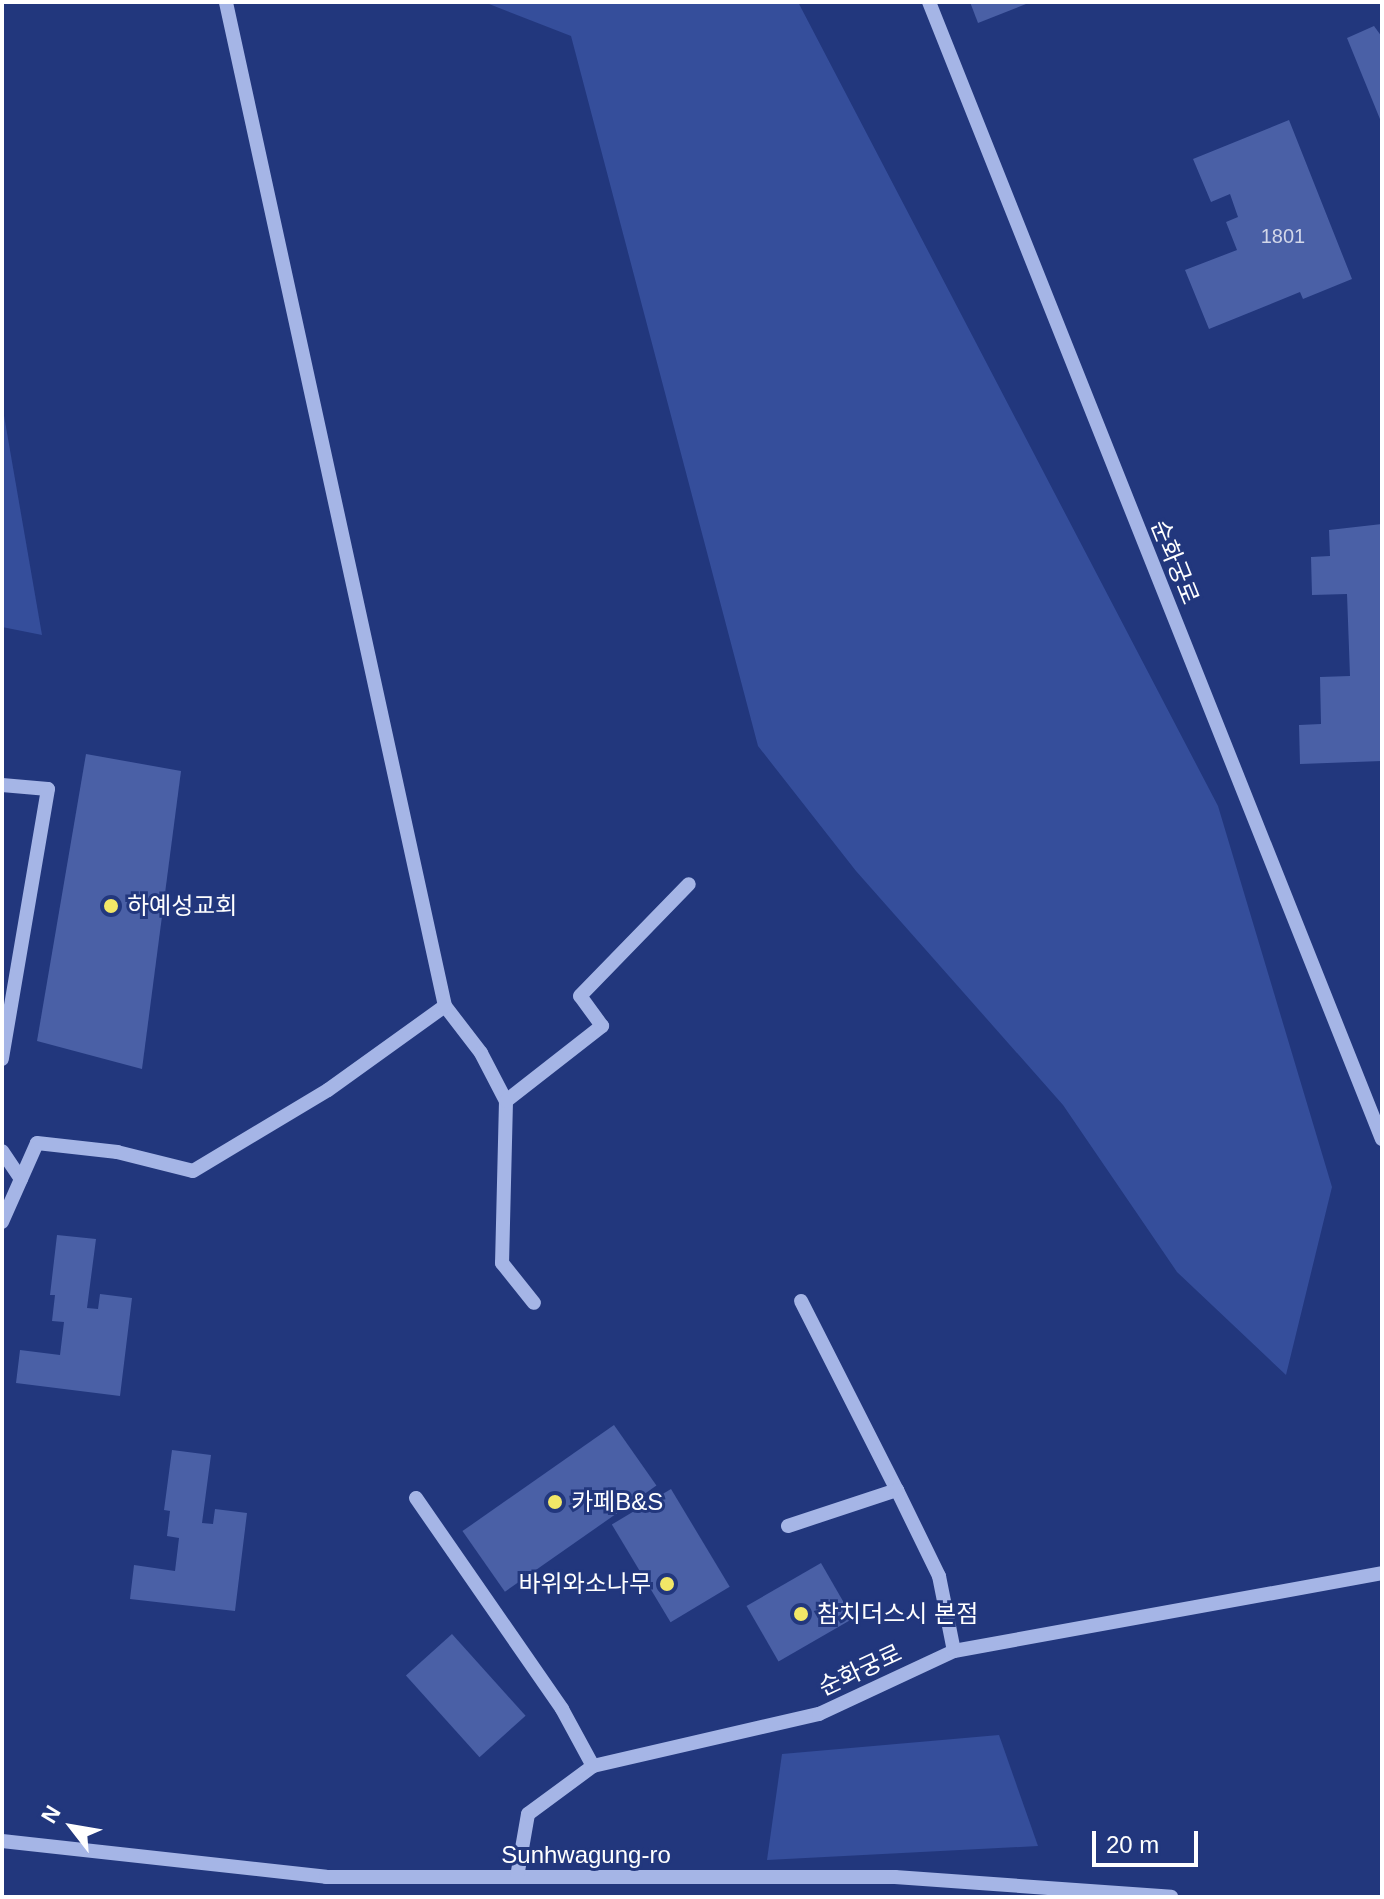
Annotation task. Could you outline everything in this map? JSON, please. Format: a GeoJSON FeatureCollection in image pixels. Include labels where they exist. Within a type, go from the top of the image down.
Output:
{"type":"FeatureCollection","features":[{"type":"Feature","properties":{"kind":"street"},"geometry":{"type":"LineString","coordinates":[[226,2],[445,1006],[481,1053],[506,1101],[502,1263],[534,1303]]}},
{"type":"Feature","properties":{"kind":"street","name":"순화궁로"},"geometry":{"type":"LineString","coordinates":[[929,2],[1382,1139]]}},
{"type":"Feature","properties":{"kind":"street"},"geometry":{"type":"LineString","coordinates":[[2,785],[48,789],[2,1059]]}},
{"type":"Feature","properties":{"kind":"street"},"geometry":{"type":"LineString","coordinates":[[506,1101],[602,1026],[580,996],[689,884]]}},
{"type":"Feature","properties":{"kind":"street"},"geometry":{"type":"LineString","coordinates":[[2,1222],[37,1143],[117,1152],[193,1171],[328,1090],[445,1006]]}},
{"type":"Feature","properties":{"kind":"street"},"geometry":{"type":"LineString","coordinates":[[2,1151],[21,1179]]}},
{"type":"Feature","properties":{"kind":"street"},"geometry":{"type":"LineString","coordinates":[[801,1301],[939,1576],[954,1651]]}},
{"type":"Feature","properties":{"kind":"street"},"geometry":{"type":"LineString","coordinates":[[788,1526],[897,1490]]}},
{"type":"Feature","properties":{"kind":"street"},"geometry":{"type":"LineString","coordinates":[[416,1498],[562,1709],[593,1766]]}},
{"type":"Feature","properties":{"kind":"street","name":"순화궁로"},"geometry":{"type":"LineString","coordinates":[[517,1877],[528,1814],[593,1766],[819,1714],[954,1651],[1382,1573]]}},
{"type":"Feature","properties":{"kind":"street","name":"Sunhwagung-ro"},"geometry":{"type":"LineString","coordinates":[[2,1841],[326,1877],[895,1877],[1171,1897]]}},
{"type":"Feature","properties":{"kind":"shaded area"},"geometry":{"type":"Polygon","coordinates":[[[484,2],[798,2],[1218,806],[1332,1187],[1286,1375],[1177,1272],[1063,1105],[856,871],[758,746],[571,36],[484,2]]]}},
{"type":"Feature","properties":{"kind":"shaded area"},"geometry":{"type":"Polygon","coordinates":[[[2,404],[42,635],[2,627],[2,404]]]}},
{"type":"Feature","properties":{"kind":"shaded area"},"geometry":{"type":"Polygon","coordinates":[[[999,1735],[1038,1846],[767,1860],[782,1754],[999,1735]]]}},
{"type":"Feature","properties":{"kind":"building"},"geometry":{"type":"Polygon","coordinates":[[[970,2],[1031,2],[978,23],[970,2]]]}},
{"type":"Feature","properties":{"kind":"building"},"geometry":{"type":"Polygon","coordinates":[[[1374,26],[1382,37],[1382,124],[1347,38],[1374,26]]]}},
{"type":"Feature","properties":{"kind":"building"},"geometry":{"type":"Polygon","coordinates":[[[1289,120],[1352,279],[1303,299],[1300,292],[1209,329],[1185,270],[1237,250],[1226,222],[1238,217],[1230,194],[1211,202],[1193,159],[1289,120]]]}},
{"type":"Feature","properties":{"kind":"building"},"geometry":{"type":"Polygon","coordinates":[[[1382,524],[1382,761],[1300,764],[1299,725],[1321,724],[1320,677],[1350,676],[1347,594],[1312,595],[1311,557],[1330,556],[1329,530],[1382,524]]]}},
{"type":"Feature","properties":{"kind":"building","name":"하예성교회"},"geometry":{"type":"Polygon","coordinates":[[[86,754],[181,771],[142,1069],[37,1041],[86,754]]]}},
{"type":"Feature","properties":{"kind":"building"},"geometry":{"type":"Polygon","coordinates":[[[57,1235],[96,1239],[87,1308],[98,1309],[100,1294],[132,1298],[120,1396],[16,1383],[20,1350],[60,1355],[64,1322],[52,1321],[55,1295],[50,1295],[57,1235]]]}},
{"type":"Feature","properties":{"kind":"building","name":"카페B&S"},"geometry":{"type":"Polygon","coordinates":[[[614,1425],[656,1486],[505,1592],[462,1531],[614,1425]]]}},
{"type":"Feature","properties":{"kind":"building"},"geometry":{"type":"Polygon","coordinates":[[[172,1450],[211,1455],[202,1523],[213,1524],[215,1509],[247,1513],[235,1611],[130,1599],[134,1565],[175,1571],[179,1538],[167,1536],[170,1511],[164,1510],[172,1450]]]}},
{"type":"Feature","properties":{"kind":"building"},"geometry":{"type":"Polygon","coordinates":[[[671,1489],[730,1587],[671,1622],[612,1525],[671,1489]]]}},
{"type":"Feature","properties":{"kind":"building","name":"참치더스시 본점"},"geometry":{"type":"Polygon","coordinates":[[[821,1563],[853,1618],[779,1661],[747,1606],[821,1563]]]}},
{"type":"Feature","properties":{"kind":"building"},"geometry":{"type":"Polygon","coordinates":[[[452,1634],[526,1716],[480,1757],[406,1675],[452,1634]]]}},
{"type":"Feature","properties":{"kind":"place","name":"하예성교회"},"geometry":{"type":"Point","coordinates":[111,906]}},
{"type":"Feature","properties":{"kind":"place","name":"카페B&S"},"geometry":{"type":"Point","coordinates":[555,1502]}},
{"type":"Feature","properties":{"kind":"place","name":"바위와소나무"},"geometry":{"type":"Point","coordinates":[667,1584]}},
{"type":"Feature","properties":{"kind":"place","name":"참치더스시 본점"},"geometry":{"type":"Point","coordinates":[801,1614]}}]}
